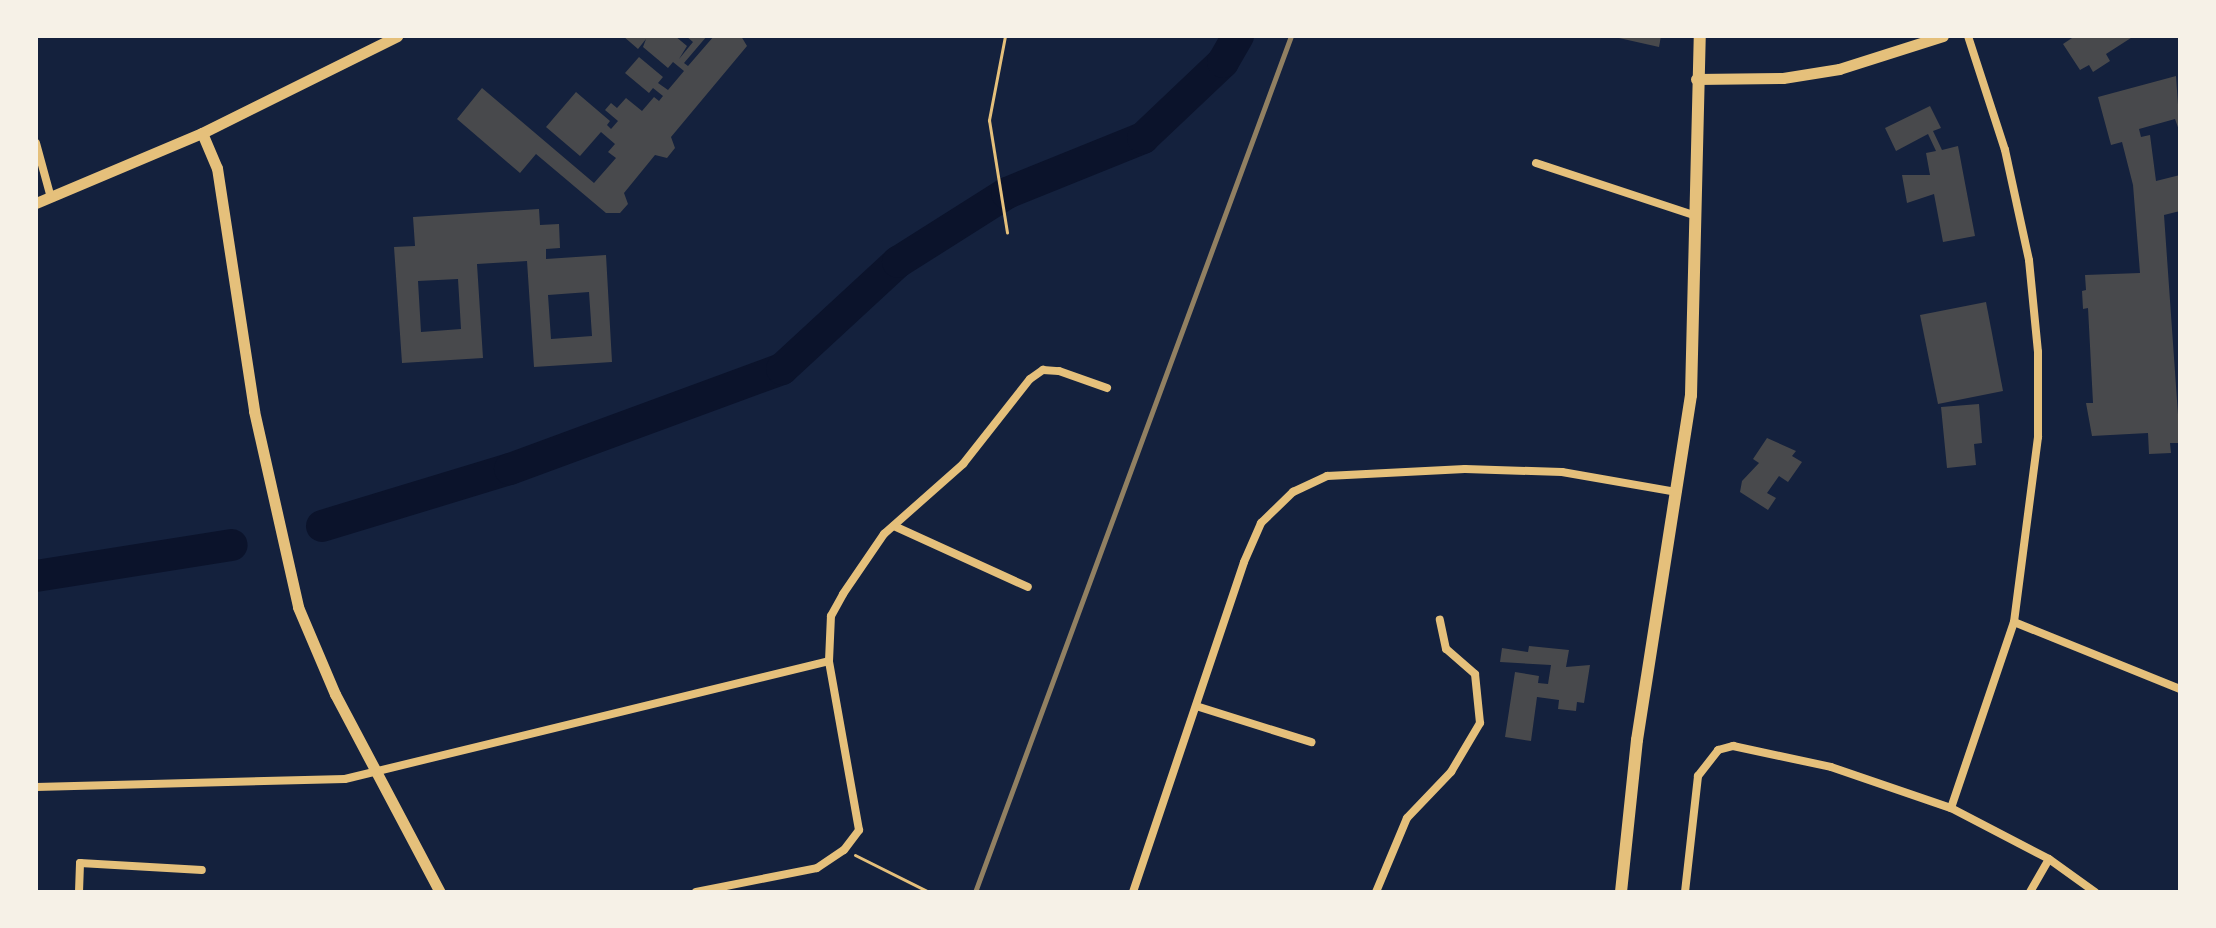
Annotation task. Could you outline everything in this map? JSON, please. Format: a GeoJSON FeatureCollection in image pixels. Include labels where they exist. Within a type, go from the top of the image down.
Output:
{"type":"FeatureCollection","features":[{"type":"Feature","properties":{"kind":"main road"},"geometry":{"type":"LineString","coordinates":[[1621,892],[1637,740],[1677,492],[1694,360],[1696,79],[1700,36]]}},
{"type":"Feature","properties":{"kind":"street"},"geometry":{"type":"LineString","coordinates":[[36,203],[202,133],[397,36]]}},
{"type":"Feature","properties":{"kind":"street"},"geometry":{"type":"LineString","coordinates":[[1696,79],[1783,78],[1839,69],[1943,36]]}},
{"type":"Feature","properties":{"kind":"street"},"geometry":{"type":"LineString","coordinates":[[1951,808],[2014,622],[2038,437],[2038,352],[2018,207],[1968,36]]}},
{"type":"Feature","properties":{"kind":"street"},"geometry":{"type":"LineString","coordinates":[[202,133],[217,168],[254,411],[285,563],[328,680],[440,892]]}},
{"type":"Feature","properties":{"kind":"street"},"geometry":{"type":"LineString","coordinates":[[36,143],[51,198]]}},
{"type":"Feature","properties":{"kind":"street"},"geometry":{"type":"LineString","coordinates":[[1536,163],[1696,216]]}},
{"type":"Feature","properties":{"kind":"street"},"geometry":{"type":"LineString","coordinates":[[696,892],[817,868],[844,850],[859,830],[829,661],[831,616],[894,526],[963,464],[1043,370],[1107,388]]}},
{"type":"Feature","properties":{"kind":"street"},"geometry":{"type":"LineString","coordinates":[[1133,892],[1261,523],[1293,492],[1327,476],[1529,470],[1677,492]]}},
{"type":"Feature","properties":{"kind":"street"},"geometry":{"type":"LineString","coordinates":[[894,526],[1028,587]]}},
{"type":"Feature","properties":{"kind":"street"},"geometry":{"type":"LineString","coordinates":[[1376,892],[1407,818],[1451,772],[1480,723],[1475,674],[1446,649],[1440,620]]}},
{"type":"Feature","properties":{"kind":"street"},"geometry":{"type":"LineString","coordinates":[[2014,622],[2180,689]]}},
{"type":"Feature","properties":{"kind":"street"},"geometry":{"type":"LineString","coordinates":[[36,787],[345,779],[829,661]]}},
{"type":"Feature","properties":{"kind":"street"},"geometry":{"type":"LineString","coordinates":[[1196,706],[1311,742]]}},
{"type":"Feature","properties":{"kind":"street"},"geometry":{"type":"LineString","coordinates":[[1685,892],[1698,776],[1718,750],[1733,746],[1831,767],[1951,808],[2049,859],[2095,892]]}},
{"type":"Feature","properties":{"kind":"street"},"geometry":{"type":"LineString","coordinates":[[2030,892],[2049,859]]}},
{"type":"Feature","properties":{"kind":"street"},"geometry":{"type":"LineString","coordinates":[[79,892],[80,863],[202,870]]}},
{"type":"Feature","properties":{"kind":"path"},"geometry":{"type":"LineString","coordinates":[[1005,36],[989,120],[1007,233]]}},
{"type":"Feature","properties":{"kind":"path"},"geometry":{"type":"LineString","coordinates":[[844,850],[929,892]]}},
{"type":"Feature","properties":{"kind":"building"},"geometry":{"type":"Polygon","coordinates":[[[623,36],[675,36],[687,46],[679,59],[693,42],[686,36],[707,36],[684,63],[688,66],[714,36],[741,36],[747,46],[671,137],[675,148],[667,158],[655,155],[624,193],[628,204],[620,213],[606,213],[536,154],[520,173],[457,119],[482,88],[594,183],[616,158],[608,152],[615,144],[601,132],[580,156],[546,127],[576,92],[610,121],[607,125],[611,129],[618,121],[605,110],[611,103],[617,108],[626,98],[642,111],[654,97],[659,101],[663,96],[653,88],[649,93],[625,73],[639,57],[663,77],[658,83],[668,90],[684,71],[673,62],[668,68],[643,47],[646,39],[638,49],[623,36]]]}},
{"type":"Feature","properties":{"kind":"building"},"geometry":{"type":"Polygon","coordinates":[[[1610,36],[1661,36],[1659,47],[1610,36]]]}},
{"type":"Feature","properties":{"kind":"building"},"geometry":{"type":"Polygon","coordinates":[[[2075,36],[2134,36],[2106,54],[2110,61],[2093,72],[2089,65],[2080,70],[2063,44],[2075,36]]]}},
{"type":"Feature","properties":{"kind":"building"},"geometry":{"type":"Polygon","coordinates":[[[2176,76],[2180,133],[2175,119],[2139,129],[2141,137],[2150,135],[2156,181],[2180,175],[2180,211],[2164,215],[2180,443],[2170,443],[2171,453],[2149,454],[2148,433],[2092,436],[2086,403],[2093,403],[2088,308],[2083,309],[2082,291],[2086,290],[2085,275],[2140,273],[2133,185],[2122,142],[2111,145],[2098,97],[2176,76]]]}},
{"type":"Feature","properties":{"kind":"building"},"geometry":{"type":"Polygon","coordinates":[[[1930,106],[1941,128],[1933,131],[1942,150],[1958,146],[1975,236],[1943,242],[1934,194],[1907,203],[1902,175],[1930,175],[1926,153],[1936,151],[1928,134],[1896,151],[1885,128],[1930,106]]]}},
{"type":"Feature","properties":{"kind":"building"},"geometry":{"type":"Polygon","coordinates":[[[539,209],[540,225],[559,224],[560,248],[546,249],[546,259],[606,255],[612,362],[534,367],[527,261],[477,264],[483,358],[402,363],[394,247],[415,246],[413,217],[539,209]],[[458,279],[418,281],[421,332],[461,329],[458,279]],[[589,292],[548,295],[551,339],[592,336],[589,292]]]}},
{"type":"Feature","properties":{"kind":"building"},"geometry":{"type":"Polygon","coordinates":[[[1986,302],[2003,391],[1938,404],[1920,315],[1986,302]]]}},
{"type":"Feature","properties":{"kind":"building"},"geometry":{"type":"Polygon","coordinates":[[[1979,404],[1982,443],[1974,444],[1976,465],[1947,468],[1941,407],[1979,404]]]}},
{"type":"Feature","properties":{"kind":"building"},"geometry":{"type":"Polygon","coordinates":[[[1767,438],[1796,451],[1792,456],[1802,462],[1788,482],[1779,476],[1767,493],[1776,498],[1768,510],[1740,492],[1742,481],[1759,463],[1753,459],[1767,438]]]}},
{"type":"Feature","properties":{"kind":"building"},"geometry":{"type":"Polygon","coordinates":[[[1529,646],[1569,650],[1566,667],[1590,665],[1584,703],[1577,702],[1576,711],[1558,709],[1559,700],[1537,697],[1531,741],[1505,737],[1515,672],[1539,676],[1538,683],[1548,684],[1551,665],[1500,662],[1502,648],[1528,652],[1529,646]]]}},
{"type":"Feature","properties":{"kind":"waterway"},"geometry":{"type":"LineString","coordinates":[[322,526],[510,469],[782,369],[898,262],[1007,193],[1143,138],[1223,62],[1238,36]]}},
{"type":"Feature","properties":{"kind":"waterway"},"geometry":{"type":"LineString","coordinates":[[36,576],[232,545]]}},
{"type":"Feature","properties":{"kind":"railway"},"geometry":{"type":"LineString","coordinates":[[975,892],[1291,36]]}}]}
